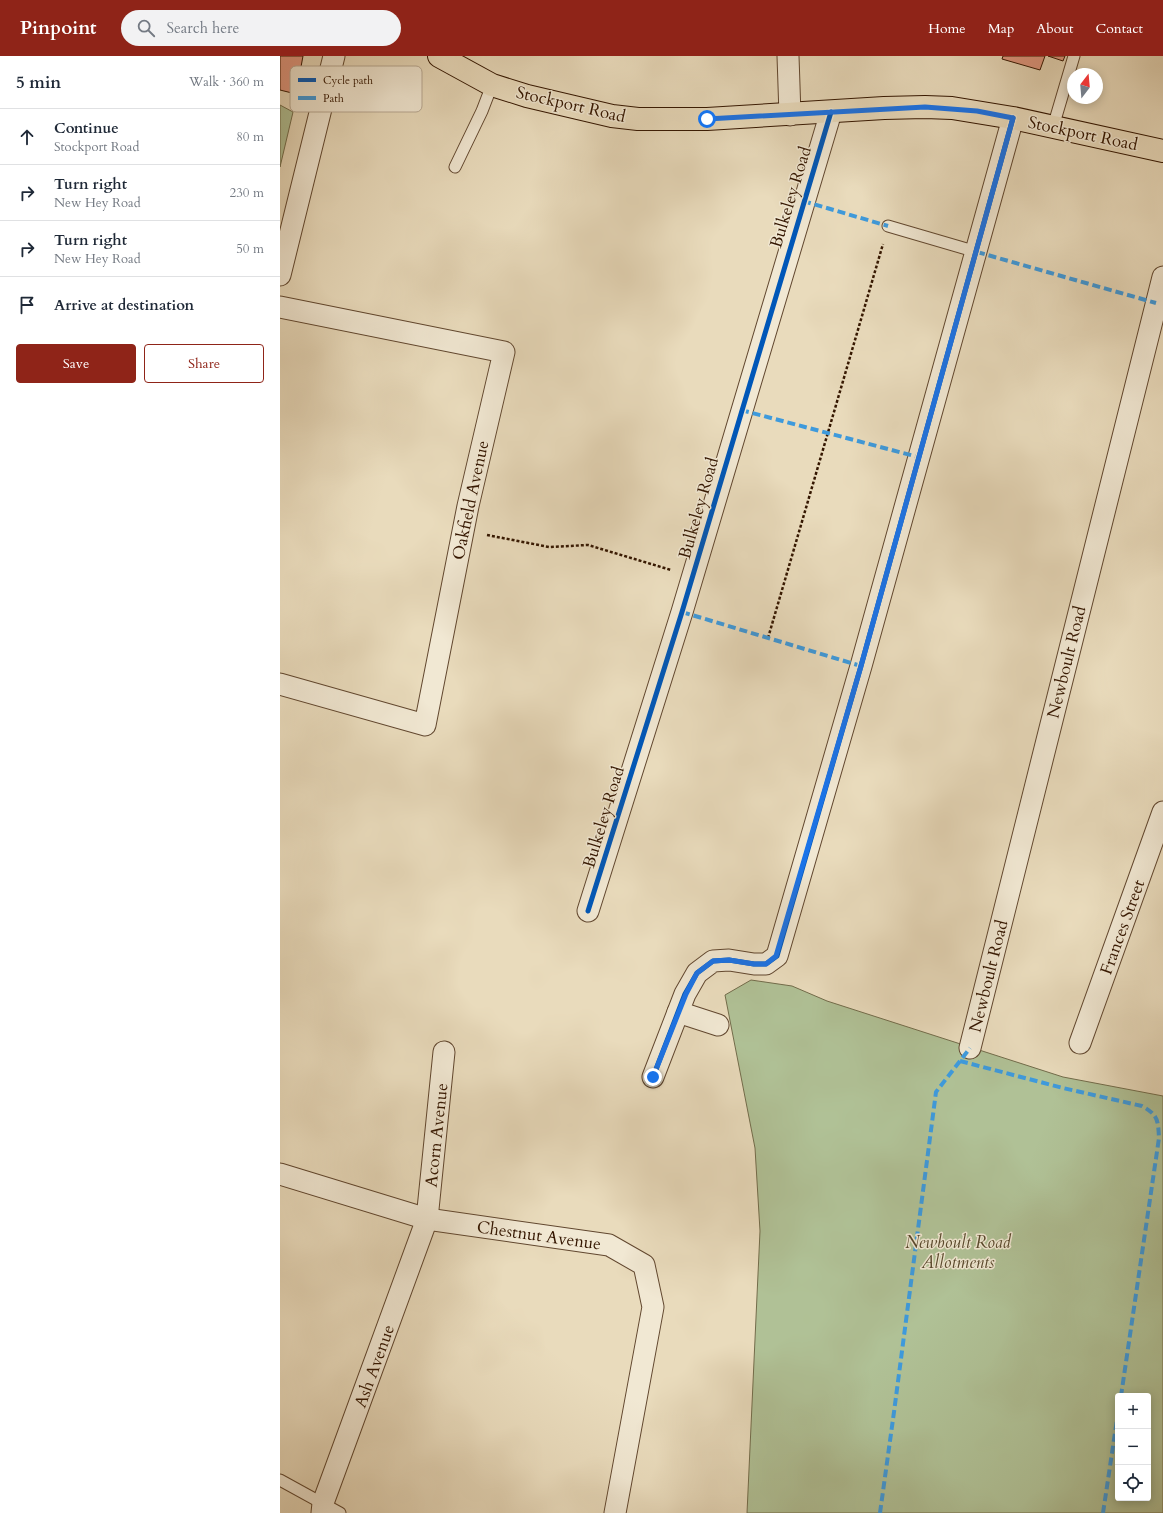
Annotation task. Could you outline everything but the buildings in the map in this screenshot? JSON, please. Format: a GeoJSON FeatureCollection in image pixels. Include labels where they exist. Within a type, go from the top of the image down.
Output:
{"type":"FeatureCollection","features":[{"type":"Feature","properties":{"kind":"main road","name":"Stockport Road"},"geometry":{"type":"LineString","coordinates":[[439,56],[492,85],[527,96],[604,114],[638,119],[707,119],[925,107],[977,111],[1163,150]]}},
{"type":"Feature","properties":{"kind":"street"},"geometry":{"type":"LineString","coordinates":[[332,66],[334,56]]}},
{"type":"Feature","properties":{"kind":"street"},"geometry":{"type":"LineString","coordinates":[[788,56],[790,114]]}},
{"type":"Feature","properties":{"kind":"street"},"geometry":{"type":"LineString","coordinates":[[280,274],[320,112]]}},
{"type":"Feature","properties":{"kind":"street","name":"Bulkeley Road"},"geometry":{"type":"LineString","coordinates":[[588,911],[692,577],[831,112]]}},
{"type":"Feature","properties":{"kind":"street"},"geometry":{"type":"LineString","coordinates":[[653,1077],[678,1012],[697,973],[713,961],[729,960],[754,964],[766,964],[776,956],[861,666],[1013,118]]}},
{"type":"Feature","properties":{"kind":"street","name":"Newboult Road"},"geometry":{"type":"LineString","coordinates":[[970,1048],[1163,277]]}},
{"type":"Feature","properties":{"kind":"street","name":"Oakfield Avenue"},"geometry":{"type":"LineString","coordinates":[[280,307],[504,352],[463,530],[425,725],[280,684]]}},
{"type":"Feature","properties":{"kind":"street","name":"Frances Street"},"geometry":{"type":"LineString","coordinates":[[1080,1043],[1163,812]]}},
{"type":"Feature","properties":{"kind":"street"},"geometry":{"type":"LineString","coordinates":[[678,1012],[718,1025]]}},
{"type":"Feature","properties":{"kind":"street","name":"Acorn Avenue"},"geometry":{"type":"LineString","coordinates":[[428,1219],[444,1052]]}},
{"type":"Feature","properties":{"kind":"street","name":"Chestnut Avenue"},"geometry":{"type":"LineString","coordinates":[[280,1174],[428,1219],[609,1245],[644,1265],[653,1307],[615,1513]]}},
{"type":"Feature","properties":{"kind":"street","name":"Ash Avenue"},"geometry":{"type":"LineString","coordinates":[[328,1510],[428,1219]]}},
{"type":"Feature","properties":{"kind":"lane"},"geometry":{"type":"LineString","coordinates":[[1053,127],[1074,56]]}},
{"type":"Feature","properties":{"kind":"lane"},"geometry":{"type":"LineString","coordinates":[[455,167],[482,111],[492,85]]}},
{"type":"Feature","properties":{"kind":"lane"},"geometry":{"type":"LineString","coordinates":[[888,226],[977,252]]}},
{"type":"Feature","properties":{"kind":"lane"},"geometry":{"type":"LineString","coordinates":[[280,1480],[328,1510]]}},
{"type":"Feature","properties":{"kind":"path"},"geometry":{"type":"LineString","coordinates":[[768,638],[888,226]]}},
{"type":"Feature","properties":{"kind":"path"},"geometry":{"type":"LineString","coordinates":[[463,530],[549,547],[588,545],[692,577]]}},
{"type":"Feature","properties":{"kind":"green space"},"geometry":{"type":"Polygon","coordinates":[[[280,105],[290,110],[290,112],[293,112],[280,167],[280,105]]]}},
{"type":"Feature","properties":{"kind":"green space","name":"Newboult Road Allotments"},"geometry":{"type":"Polygon","coordinates":[[[751,980],[792,986],[827,1001],[1063,1077],[1163,1096],[1163,1513],[747,1513],[760,1231],[755,1148],[725,995],[751,980]]]}},
{"type":"Feature","properties":{"kind":"marked path"},"geometry":{"type":"LineString","coordinates":[[803,201],[888,226]]}},
{"type":"Feature","properties":{"kind":"marked path"},"geometry":{"type":"LineString","coordinates":[[977,252],[1156,303]]}},
{"type":"Feature","properties":{"kind":"marked path"},"geometry":{"type":"LineString","coordinates":[[741,410],[918,457]]}},
{"type":"Feature","properties":{"kind":"marked path"},"geometry":{"type":"LineString","coordinates":[[682,612],[861,666]]}},
{"type":"Feature","properties":{"kind":"marked path"},"geometry":{"type":"LineString","coordinates":[[880,1513],[936,1092],[970,1048]]}},
{"type":"Feature","properties":{"kind":"marked path"},"geometry":{"type":"LineString","coordinates":[[960,1061],[1063,1088],[1142,1106],[1151,1112],[1156,1119],[1159,1138],[1121,1393]]}},
{"type":"Feature","properties":{"kind":"marked path"},"geometry":{"type":"LineString","coordinates":[[1103,1513],[1116,1429]]}},
{"type":"Feature","properties":{"kind":"cycle path"},"geometry":{"type":"LineString","coordinates":[[588,911],[682,612],[831,112]]}},
{"type":"Feature","properties":{"kind":"cycle path"},"geometry":{"type":"LineString","coordinates":[[653,1077],[685,994],[697,973],[713,961],[729,960],[754,964],[766,964],[777,956],[861,666],[1013,118]]}},
{"type":"Feature","properties":{"kind":"route"},"geometry":{"type":"LineString","coordinates":[[653,1077],[686,994],[697,973],[713,961],[729,960],[754,964],[766,964],[776,956],[861,666],[1013,118],[977,111],[925,107],[884,108],[707,119]]}}]}
